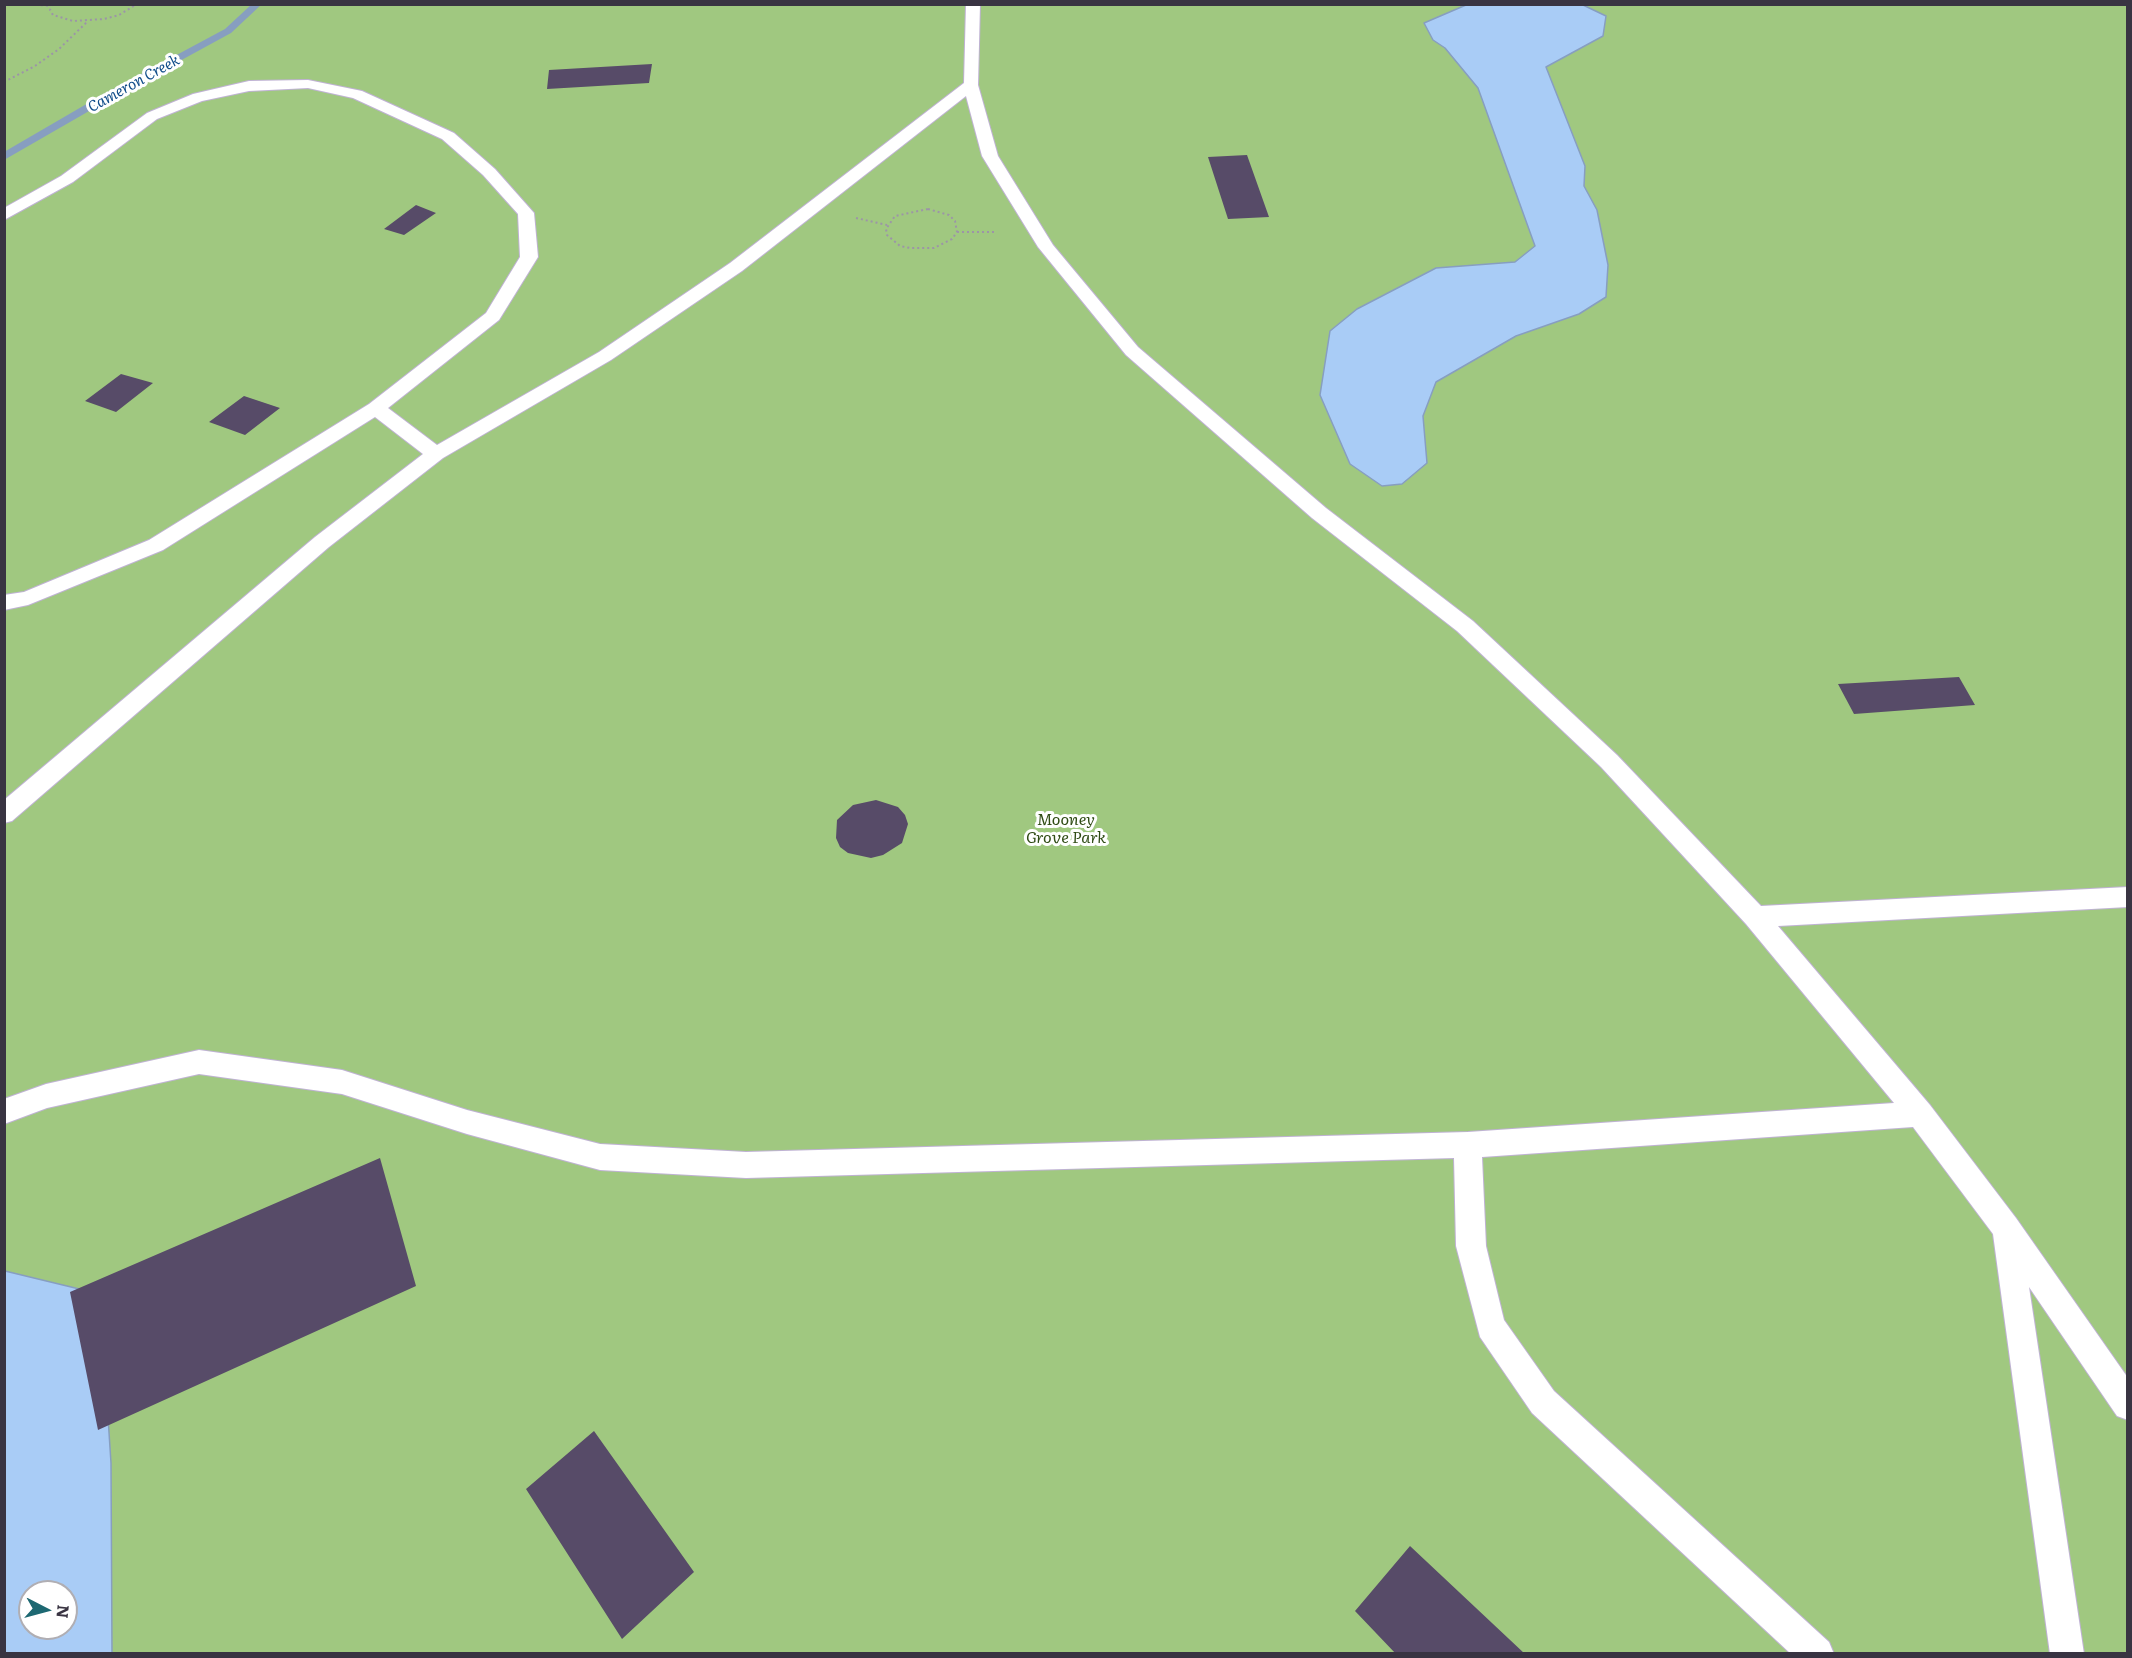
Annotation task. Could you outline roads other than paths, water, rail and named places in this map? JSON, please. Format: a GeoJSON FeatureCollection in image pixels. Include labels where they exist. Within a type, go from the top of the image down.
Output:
{"type":"FeatureCollection","features":[{"type":"Feature","properties":{"kind":"lane"},"geometry":{"type":"LineString","coordinates":[[973,4],[970,85],[990,156],[1046,247],[1132,351],[1319,513],[1465,626],[1609,762],[1755,917],[1920,1114],[2006,1228],[2127,1405]]}},
{"type":"Feature","properties":{"kind":"lane"},"geometry":{"type":"LineString","coordinates":[[4,216],[67,179],[152,116],[198,97],[249,86],[308,84],[357,94],[448,136],[489,172],[526,213],[529,257],[493,316],[376,408],[156,545],[28,598],[4,603]]}},
{"type":"Feature","properties":{"kind":"lane"},"geometry":{"type":"LineString","coordinates":[[4,814],[322,542],[436,454],[605,356],[736,267],[970,85]]}},
{"type":"Feature","properties":{"kind":"lane"},"geometry":{"type":"LineString","coordinates":[[376,408],[436,454]]}},
{"type":"Feature","properties":{"kind":"lane"},"geometry":{"type":"LineString","coordinates":[[1755,917],[2127,897]]}},
{"type":"Feature","properties":{"kind":"lane"},"geometry":{"type":"LineString","coordinates":[[4,1112],[46,1096],[200,1062],[342,1082],[467,1122],[600,1157],[746,1165],[1468,1145],[1920,1114]]}},
{"type":"Feature","properties":{"kind":"lane"},"geometry":{"type":"LineString","coordinates":[[1468,1145],[1471,1246],[1491,1327],[1536,1393],[1551,1410],[1817,1653]]}},
{"type":"Feature","properties":{"kind":"lane"},"geometry":{"type":"LineString","coordinates":[[2006,1228],[2067,1653]]}},
{"type":"Feature","properties":{"kind":"water"},"geometry":{"type":"Polygon","coordinates":[[[1466,5],[1583,5],[1606,16],[1603,36],[1546,67],[1585,166],[1584,186],[1597,210],[1608,265],[1606,297],[1579,314],[1516,336],[1436,382],[1423,416],[1427,463],[1402,484],[1382,486],[1350,464],[1320,395],[1330,331],[1357,309],[1436,268],[1515,262],[1535,246],[1478,88],[1445,48],[1433,40],[1424,23],[1466,5]]]}},
{"type":"Feature","properties":{"kind":"water"},"geometry":{"type":"Polygon","coordinates":[[[5,1271],[100,1294],[111,1463],[112,1653],[5,1654],[5,1271]]]}},
{"type":"Feature","properties":{"kind":"waterway","name":"Cameron Creek"},"geometry":{"type":"LineString","coordinates":[[4,157],[106,97],[228,31],[258,4]]}},
{"type":"Feature","properties":{"kind":"park label","name":"Mooney Grove Park"},"geometry":{"type":"Point","coordinates":[1066,829]}}]}
